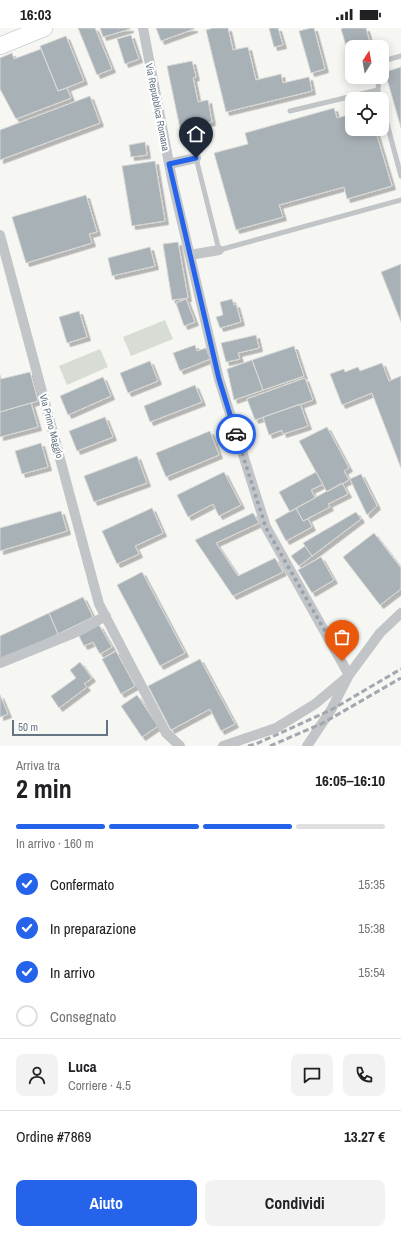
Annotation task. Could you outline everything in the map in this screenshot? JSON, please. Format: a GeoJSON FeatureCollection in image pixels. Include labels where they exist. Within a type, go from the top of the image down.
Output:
{"type":"FeatureCollection","features":[{"type":"Feature","properties":{"kind":"main road"},"geometry":{"type":"LineString","coordinates":[[0,46],[44,28]]}},
{"type":"Feature","properties":{"kind":"street","name":"Via Repubblica Romana"},"geometry":{"type":"LineString","coordinates":[[143,28],[169,164],[219,379],[266,528],[349,675]]}},
{"type":"Feature","properties":{"kind":"street"},"geometry":{"type":"LineString","coordinates":[[169,164],[196,158]]}},
{"type":"Feature","properties":{"kind":"street","name":"Via Primo Maggio"},"geometry":{"type":"LineString","coordinates":[[0,236],[100,604],[166,733],[180,746]]}},
{"type":"Feature","properties":{"kind":"street"},"geometry":{"type":"LineString","coordinates":[[190,255],[219,250]]}},
{"type":"Feature","properties":{"kind":"street"},"geometry":{"type":"LineString","coordinates":[[307,746],[331,710],[349,675],[380,632],[401,612]]}},
{"type":"Feature","properties":{"kind":"street"},"geometry":{"type":"LineString","coordinates":[[0,663],[74,633],[106,616]]}},
{"type":"Feature","properties":{"kind":"street"},"geometry":{"type":"LineString","coordinates":[[223,746],[276,728],[315,704],[349,675]]}},
{"type":"Feature","properties":{"kind":"lane"},"geometry":{"type":"LineString","coordinates":[[389,59],[401,56]]}},
{"type":"Feature","properties":{"kind":"lane"},"geometry":{"type":"LineString","coordinates":[[290,111],[378,90],[378,84]]}},
{"type":"Feature","properties":{"kind":"lane"},"geometry":{"type":"LineString","coordinates":[[389,131],[401,176]]}},
{"type":"Feature","properties":{"kind":"lane"},"geometry":{"type":"LineString","coordinates":[[196,158],[219,250],[401,200]]}},
{"type":"Feature","properties":{"kind":"shaded area"},"geometry":{"type":"Polygon","coordinates":[[[165,320],[173,339],[131,356],[123,337],[165,320]]]}},
{"type":"Feature","properties":{"kind":"shaded area"},"geometry":{"type":"Polygon","coordinates":[[[100,349],[108,367],[67,385],[59,366],[100,349]]]}},
{"type":"Feature","properties":{"kind":"building"},"geometry":{"type":"Polygon","coordinates":[[[78,28],[95,28],[112,69],[97,75],[78,28]]]}},
{"type":"Feature","properties":{"kind":"building"},"geometry":{"type":"Polygon","coordinates":[[[100,28],[130,28],[130,29],[103,37],[100,28]]]}},
{"type":"Feature","properties":{"kind":"building"},"geometry":{"type":"Polygon","coordinates":[[[156,28],[194,28],[194,29],[161,41],[156,28]]]}},
{"type":"Feature","properties":{"kind":"building"},"geometry":{"type":"Polygon","coordinates":[[[213,28],[228,28],[233,50],[248,47],[256,80],[281,74],[283,83],[309,77],[312,91],[226,112],[206,30],[213,28]]]}},
{"type":"Feature","properties":{"kind":"building"},"geometry":{"type":"Polygon","coordinates":[[[269,28],[278,28],[283,45],[274,47],[269,28]]]}},
{"type":"Feature","properties":{"kind":"building"},"geometry":{"type":"Polygon","coordinates":[[[314,28],[325,69],[311,73],[299,31],[314,28]]]}},
{"type":"Feature","properties":{"kind":"building"},"geometry":{"type":"Polygon","coordinates":[[[366,28],[369,40],[345,40],[345,42],[341,29],[366,28]]]}},
{"type":"Feature","properties":{"kind":"building"},"geometry":{"type":"Polygon","coordinates":[[[131,35],[139,59],[125,64],[117,39],[131,35]]]}},
{"type":"Feature","properties":{"kind":"building"},"geometry":{"type":"Polygon","coordinates":[[[66,36],[84,81],[58,91],[40,46],[66,36]]]}},
{"type":"Feature","properties":{"kind":"building"},"geometry":{"type":"Polygon","coordinates":[[[41,49],[58,91],[67,88],[71,98],[16,119],[0,89],[0,58],[12,53],[14,59],[41,49]]]}},
{"type":"Feature","properties":{"kind":"building"},"geometry":{"type":"Polygon","coordinates":[[[192,61],[196,77],[193,78],[198,102],[208,100],[212,122],[198,125],[199,129],[181,133],[167,66],[192,61]]]}},
{"type":"Feature","properties":{"kind":"building"},"geometry":{"type":"Polygon","coordinates":[[[401,67],[401,128],[388,84],[389,71],[401,67]]]}},
{"type":"Feature","properties":{"kind":"building"},"geometry":{"type":"Polygon","coordinates":[[[90,96],[100,123],[0,160],[0,130],[90,96]]]}},
{"type":"Feature","properties":{"kind":"building"},"geometry":{"type":"Polygon","coordinates":[[[334,108],[337,118],[345,116],[345,136],[377,136],[392,186],[347,199],[344,187],[279,205],[283,217],[236,230],[214,153],[248,144],[245,133],[334,108]]]}},
{"type":"Feature","properties":{"kind":"building"},"geometry":{"type":"Polygon","coordinates":[[[145,142],[147,155],[131,157],[129,145],[145,142]]]}},
{"type":"Feature","properties":{"kind":"building"},"geometry":{"type":"Polygon","coordinates":[[[155,161],[165,221],[132,226],[122,166],[155,161]]]}},
{"type":"Feature","properties":{"kind":"building"},"geometry":{"type":"Polygon","coordinates":[[[86,195],[97,232],[89,234],[92,243],[26,263],[12,217],[86,195]]]}},
{"type":"Feature","properties":{"kind":"building"},"geometry":{"type":"Polygon","coordinates":[[[178,242],[188,298],[172,300],[163,244],[178,242]]]}},
{"type":"Feature","properties":{"kind":"building"},"geometry":{"type":"Polygon","coordinates":[[[150,247],[155,266],[112,276],[108,258],[150,247]]]}},
{"type":"Feature","properties":{"kind":"building"},"geometry":{"type":"Polygon","coordinates":[[[401,264],[401,322],[381,272],[401,264]]]}},
{"type":"Feature","properties":{"kind":"building"},"geometry":{"type":"Polygon","coordinates":[[[186,299],[195,322],[184,326],[176,303],[186,299]]]}},
{"type":"Feature","properties":{"kind":"building"},"geometry":{"type":"Polygon","coordinates":[[[232,299],[234,305],[236,304],[241,322],[220,328],[216,317],[223,315],[220,302],[232,299]]]}},
{"type":"Feature","properties":{"kind":"building"},"geometry":{"type":"Polygon","coordinates":[[[79,311],[87,337],[67,343],[59,317],[79,311]]]}},
{"type":"Feature","properties":{"kind":"building"},"geometry":{"type":"Polygon","coordinates":[[[256,335],[259,348],[238,353],[240,359],[226,362],[221,343],[256,335]]]}},
{"type":"Feature","properties":{"kind":"building"},"geometry":{"type":"Polygon","coordinates":[[[195,345],[197,351],[206,348],[210,359],[180,371],[173,353],[195,345]]]}},
{"type":"Feature","properties":{"kind":"building"},"geometry":{"type":"Polygon","coordinates":[[[294,346],[304,376],[263,390],[252,360],[294,346]]]}},
{"type":"Feature","properties":{"kind":"building"},"geometry":{"type":"Polygon","coordinates":[[[252,360],[263,390],[234,400],[227,369],[252,360]]]}},
{"type":"Feature","properties":{"kind":"building"},"geometry":{"type":"Polygon","coordinates":[[[150,361],[158,381],[128,393],[120,373],[150,361]]]}},
{"type":"Feature","properties":{"kind":"building"},"geometry":{"type":"Polygon","coordinates":[[[382,363],[389,381],[401,376],[401,468],[372,393],[342,405],[330,374],[344,369],[345,372],[358,367],[360,371],[382,363]]]}},
{"type":"Feature","properties":{"kind":"building"},"geometry":{"type":"Polygon","coordinates":[[[30,372],[38,401],[0,412],[0,375],[1,379],[30,372]]]}},
{"type":"Feature","properties":{"kind":"building"},"geometry":{"type":"Polygon","coordinates":[[[103,377],[111,396],[68,415],[60,396],[103,377]]]}},
{"type":"Feature","properties":{"kind":"building"},"geometry":{"type":"Polygon","coordinates":[[[305,378],[313,400],[255,420],[247,399],[305,378]]]}},
{"type":"Feature","properties":{"kind":"building"},"geometry":{"type":"Polygon","coordinates":[[[195,385],[202,402],[150,422],[144,406],[195,385]]]}},
{"type":"Feature","properties":{"kind":"building"},"geometry":{"type":"Polygon","coordinates":[[[31,403],[38,427],[0,437],[0,412],[31,403]]]}},
{"type":"Feature","properties":{"kind":"building"},"geometry":{"type":"Polygon","coordinates":[[[300,404],[308,426],[283,434],[282,430],[269,435],[263,417],[300,404]]]}},
{"type":"Feature","properties":{"kind":"building"},"geometry":{"type":"Polygon","coordinates":[[[105,417],[113,437],[77,451],[69,431],[105,417]]]}},
{"type":"Feature","properties":{"kind":"building"},"geometry":{"type":"Polygon","coordinates":[[[327,427],[349,468],[344,471],[349,480],[327,492],[299,441],[327,427]]]}},
{"type":"Feature","properties":{"kind":"building"},"geometry":{"type":"Polygon","coordinates":[[[210,431],[219,455],[166,477],[156,453],[210,431]]]}},
{"type":"Feature","properties":{"kind":"building"},"geometry":{"type":"Polygon","coordinates":[[[41,443],[48,467],[22,474],[15,451],[41,443]]]}},
{"type":"Feature","properties":{"kind":"building"},"geometry":{"type":"Polygon","coordinates":[[[137,456],[147,483],[94,502],[84,476],[137,456]]]}},
{"type":"Feature","properties":{"kind":"building"},"geometry":{"type":"Polygon","coordinates":[[[224,472],[241,505],[219,516],[213,504],[188,517],[177,495],[224,472]]]}},
{"type":"Feature","properties":{"kind":"building"},"geometry":{"type":"Polygon","coordinates":[[[316,472],[323,484],[311,490],[315,498],[290,512],[279,492],[316,472]]]}},
{"type":"Feature","properties":{"kind":"building"},"geometry":{"type":"Polygon","coordinates":[[[361,474],[377,506],[367,515],[350,479],[361,474]]]}},
{"type":"Feature","properties":{"kind":"building"},"geometry":{"type":"Polygon","coordinates":[[[342,483],[348,494],[328,504],[330,507],[303,521],[296,508],[342,483]]]}},
{"type":"Feature","properties":{"kind":"building"},"geometry":{"type":"Polygon","coordinates":[[[152,508],[163,533],[135,546],[139,554],[117,564],[102,531],[152,508]]]}},
{"type":"Feature","properties":{"kind":"building"},"geometry":{"type":"Polygon","coordinates":[[[296,508],[303,521],[308,519],[312,527],[286,541],[275,520],[296,508]]]}},
{"type":"Feature","properties":{"kind":"building"},"geometry":{"type":"Polygon","coordinates":[[[61,511],[67,531],[0,551],[0,528],[61,511]]]}},
{"type":"Feature","properties":{"kind":"building"},"geometry":{"type":"Polygon","coordinates":[[[356,512],[361,519],[312,556],[303,543],[356,512]]]}},
{"type":"Feature","properties":{"kind":"building"},"geometry":{"type":"Polygon","coordinates":[[[253,513],[259,523],[216,543],[238,576],[275,558],[283,572],[233,596],[195,540],[253,513]]]}},
{"type":"Feature","properties":{"kind":"building"},"geometry":{"type":"Polygon","coordinates":[[[374,533],[401,568],[401,589],[380,605],[343,557],[374,533]]]}},
{"type":"Feature","properties":{"kind":"building"},"geometry":{"type":"Polygon","coordinates":[[[305,546],[312,556],[299,566],[291,556],[305,546]]]}},
{"type":"Feature","properties":{"kind":"building"},"geometry":{"type":"Polygon","coordinates":[[[321,557],[334,580],[312,593],[298,570],[321,557]]]}},
{"type":"Feature","properties":{"kind":"building"},"geometry":{"type":"Polygon","coordinates":[[[142,572],[185,653],[160,666],[117,585],[142,572]]]}},
{"type":"Feature","properties":{"kind":"building"},"geometry":{"type":"Polygon","coordinates":[[[83,597],[93,617],[58,634],[49,613],[83,597]]]}},
{"type":"Feature","properties":{"kind":"building"},"geometry":{"type":"Polygon","coordinates":[[[49,613],[58,634],[0,660],[0,636],[49,613]]]}},
{"type":"Feature","properties":{"kind":"building"},"geometry":{"type":"Polygon","coordinates":[[[99,625],[112,647],[100,654],[93,642],[84,646],[79,636],[99,625]]]}},
{"type":"Feature","properties":{"kind":"building"},"geometry":{"type":"Polygon","coordinates":[[[116,651],[135,686],[121,694],[102,659],[116,651]]]}},
{"type":"Feature","properties":{"kind":"building"},"geometry":{"type":"Polygon","coordinates":[[[200,659],[235,724],[221,731],[210,709],[171,730],[148,686],[200,659]]]}},
{"type":"Feature","properties":{"kind":"building"},"geometry":{"type":"Polygon","coordinates":[[[80,662],[92,678],[84,684],[87,687],[59,708],[51,696],[76,678],[70,670],[80,662]]]}},
{"type":"Feature","properties":{"kind":"building"},"geometry":{"type":"Polygon","coordinates":[[[0,695],[8,714],[0,717],[0,695]]]}},
{"type":"Feature","properties":{"kind":"building"},"geometry":{"type":"Polygon","coordinates":[[[137,695],[158,726],[142,737],[121,706],[137,695]]]}},
{"type":"Feature","properties":{"kind":"railway"},"geometry":{"type":"LineString","coordinates":[[248,746],[256,744],[331,710],[401,669]]}},
{"type":"Feature","properties":{"kind":"railway"},"geometry":{"type":"LineString","coordinates":[[270,746],[323,723],[401,678]]}},
{"type":"Feature","properties":{"kind":"way so far"},"geometry":{"type":"LineString","coordinates":[[236,434],[266,528],[342,661]]}},
{"type":"Feature","properties":{"kind":"route"},"geometry":{"type":"LineString","coordinates":[[196,158],[169,164],[219,379],[236,434]]}}]}
